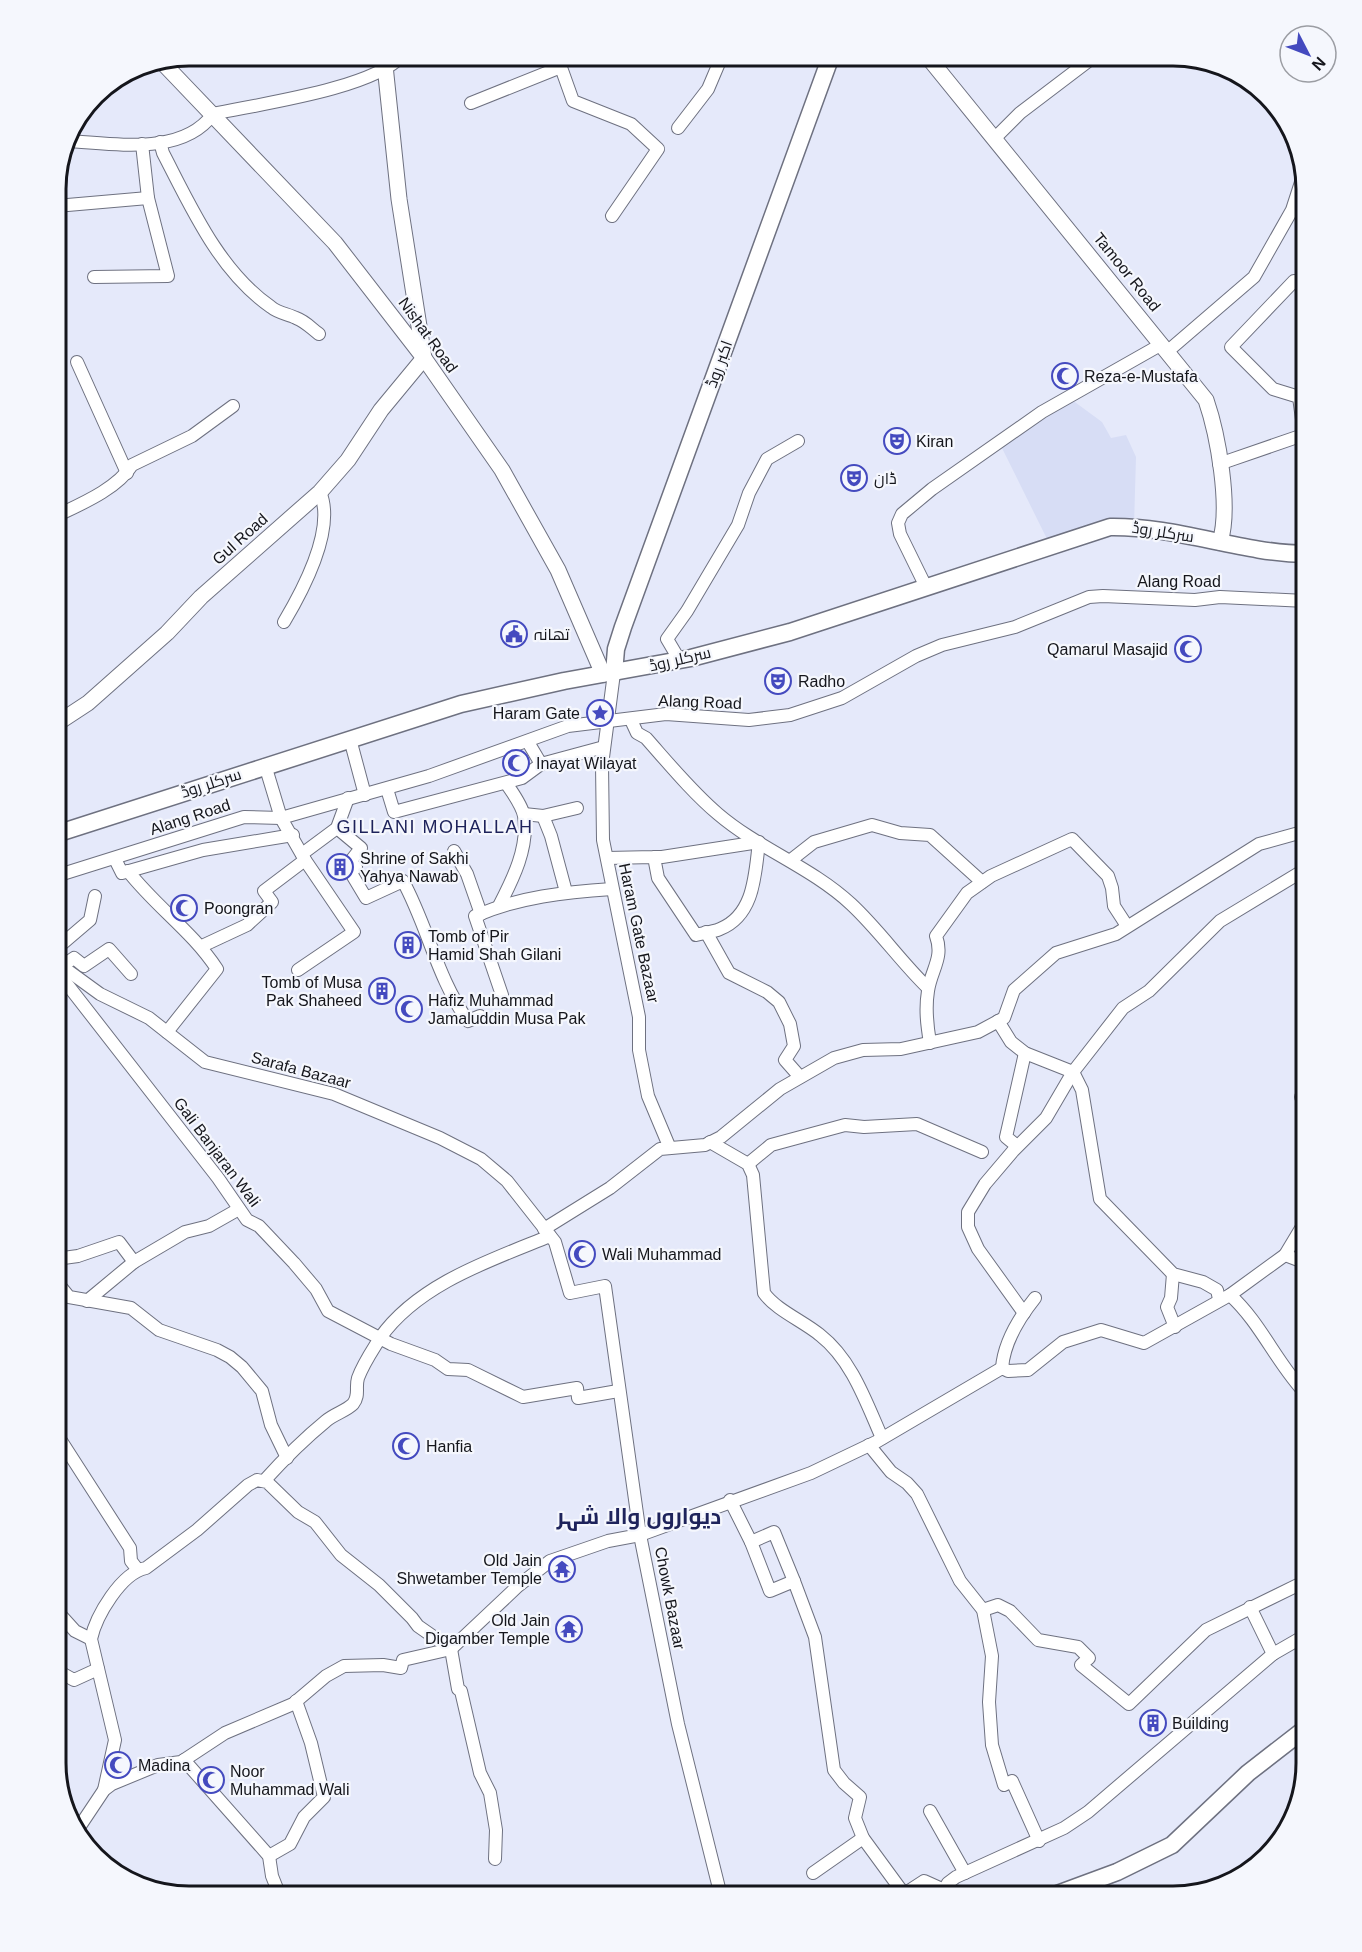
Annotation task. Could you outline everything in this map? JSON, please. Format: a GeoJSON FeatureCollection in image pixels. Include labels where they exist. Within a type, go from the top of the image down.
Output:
{"type":"FeatureCollection","features":[{"type":"Feature","properties":{"kind":"main road","name":"اکبر روڈ"},"geometry":{"type":"LineString","coordinates":[[609,674],[623,627],[827,66]]}},
{"type":"Feature","properties":{"kind":"main road","name":"سرکلر روڈ"},"geometry":{"type":"LineString","coordinates":[[66,831],[461,704],[680,661],[790,632],[1110,527],[1145,526],[1220,542],[1296,553]]}},
{"type":"Feature","properties":{"kind":"main road"},"geometry":{"type":"LineString","coordinates":[[1079,1886],[1117,1872],[1172,1845],[1248,1773],[1296,1736]]}},
{"type":"Feature","properties":{"kind":"street"},"geometry":{"type":"LineString","coordinates":[[76,141],[142,144],[180,139],[205,125],[213,114],[308,96],[375,66]]}},
{"type":"Feature","properties":{"kind":"street"},"geometry":{"type":"LineString","coordinates":[[384,66],[399,200],[424,358]]}},
{"type":"Feature","properties":{"kind":"street"},"geometry":{"type":"LineString","coordinates":[[471,103],[549,66]]}},
{"type":"Feature","properties":{"kind":"street"},"geometry":{"type":"LineString","coordinates":[[562,66],[573,101],[631,124],[658,150],[612,216]]}},
{"type":"Feature","properties":{"kind":"street"},"geometry":{"type":"LineString","coordinates":[[678,128],[708,89],[718,66]]}},
{"type":"Feature","properties":{"kind":"street","name":"Tamoor Road"},"geometry":{"type":"LineString","coordinates":[[942,66],[995,138],[1206,400],[1215,425],[1225,522],[1220,542]]}},
{"type":"Feature","properties":{"kind":"street"},"geometry":{"type":"LineString","coordinates":[[995,138],[1020,113],[1082,66]]}},
{"type":"Feature","properties":{"kind":"street","name":"Nishat Road"},"geometry":{"type":"LineString","coordinates":[[168,68],[335,243],[424,358],[508,480],[558,570],[609,674]]}},
{"type":"Feature","properties":{"kind":"street"},"geometry":{"type":"LineString","coordinates":[[160,142],[163,153],[198,219],[245,285],[272,309],[299,318],[319,334]]}},
{"type":"Feature","properties":{"kind":"street"},"geometry":{"type":"LineString","coordinates":[[94,277],[168,276],[148,198],[142,144]]}},
{"type":"Feature","properties":{"kind":"street"},"geometry":{"type":"LineString","coordinates":[[66,205],[148,198]]}},
{"type":"Feature","properties":{"kind":"street"},"geometry":{"type":"LineString","coordinates":[[926,587],[900,534],[898,523],[902,514],[932,489],[1042,412],[1165,347],[1254,277],[1292,210],[1296,198]]}},
{"type":"Feature","properties":{"kind":"street"},"geometry":{"type":"LineString","coordinates":[[1294,281],[1231,347],[1273,389],[1296,396]]}},
{"type":"Feature","properties":{"kind":"street","name":"Gul Road"},"geometry":{"type":"LineString","coordinates":[[66,717],[88,703],[167,633],[201,597],[320,492],[348,460],[381,410],[424,358]]}},
{"type":"Feature","properties":{"kind":"street"},"geometry":{"type":"LineString","coordinates":[[77,362],[127,473]]}},
{"type":"Feature","properties":{"kind":"street"},"geometry":{"type":"LineString","coordinates":[[66,511],[92,498],[127,473],[132,465],[192,436],[233,406]]}},
{"type":"Feature","properties":{"kind":"street"},"geometry":{"type":"LineString","coordinates":[[1219,464],[1296,437]]}},
{"type":"Feature","properties":{"kind":"street"},"geometry":{"type":"LineString","coordinates":[[680,661],[667,639],[687,611],[738,525],[749,493],[767,459],[798,441]]}},
{"type":"Feature","properties":{"kind":"street"},"geometry":{"type":"LineString","coordinates":[[284,622],[305,586],[320,540],[324,502],[320,492]]}},
{"type":"Feature","properties":{"kind":"street","name":"Alang Road"},"geometry":{"type":"LineString","coordinates":[[66,873],[244,817],[281,818],[387,789],[568,726],[608,723],[666,714],[749,720],[790,715],[842,698],[916,656],[942,645],[1015,627],[1089,597],[1195,600],[1229,597],[1296,600]]}},
{"type":"Feature","properties":{"kind":"street","name":"Haram Gate Bazaar"},"geometry":{"type":"LineString","coordinates":[[609,674],[608,723],[602,765],[603,829],[612,890],[639,1017],[639,1050],[648,1096],[669,1146]]}},
{"type":"Feature","properties":{"kind":"street"},"geometry":{"type":"LineString","coordinates":[[631,720],[637,733],[646,738],[718,815],[759,842],[809,870],[852,904],[901,963],[928,988]]}},
{"type":"Feature","properties":{"kind":"street"},"geometry":{"type":"LineString","coordinates":[[350,739],[365,795]]}},
{"type":"Feature","properties":{"kind":"street"},"geometry":{"type":"LineString","coordinates":[[528,741],[542,764]]}},
{"type":"Feature","properties":{"kind":"street"},"geometry":{"type":"LineString","coordinates":[[387,789],[394,812],[506,783],[522,778],[542,764],[604,747]]}},
{"type":"Feature","properties":{"kind":"street"},"geometry":{"type":"LineString","coordinates":[[265,765],[281,818],[354,932],[298,970]]}},
{"type":"Feature","properties":{"kind":"street"},"geometry":{"type":"LineString","coordinates":[[499,906],[519,861],[524,814],[506,783]]}},
{"type":"Feature","properties":{"kind":"street"},"geometry":{"type":"LineString","coordinates":[[202,946],[247,925],[272,902],[264,891],[338,828],[348,798]]}},
{"type":"Feature","properties":{"kind":"street"},"geometry":{"type":"LineString","coordinates":[[524,814],[543,816],[577,808]]}},
{"type":"Feature","properties":{"kind":"street"},"geometry":{"type":"LineString","coordinates":[[543,816],[551,836],[566,892]]}},
{"type":"Feature","properties":{"kind":"street"},"geometry":{"type":"LineString","coordinates":[[791,860],[814,842],[872,825],[900,833],[930,835],[982,882]]}},
{"type":"Feature","properties":{"kind":"street"},"geometry":{"type":"LineString","coordinates":[[338,828],[361,848],[351,862],[356,867],[351,873],[366,898],[404,881],[416,905],[446,987],[468,1021],[480,1016]]}},
{"type":"Feature","properties":{"kind":"street"},"geometry":{"type":"LineString","coordinates":[[204,830],[210,849]]}},
{"type":"Feature","properties":{"kind":"street"},"geometry":{"type":"LineString","coordinates":[[264,1481],[328,1419],[349,1408],[354,1401],[359,1376],[380,1339],[395,1318],[427,1293],[482,1264],[550,1236],[660,1149],[669,1146],[705,1145],[800,1077],[834,1058],[859,1051],[901,1049],[978,1032],[1004,1018],[1014,990],[1056,953],[1116,934],[1259,844],[1296,834]]}},
{"type":"Feature","properties":{"kind":"street"},"geometry":{"type":"LineString","coordinates":[[115,859],[122,873],[210,849],[293,835]]}},
{"type":"Feature","properties":{"kind":"street"},"geometry":{"type":"LineString","coordinates":[[930,1043],[926,1017],[928,988],[939,960],[940,949],[936,936],[967,893],[982,882],[1072,838],[1108,876],[1114,906],[1127,926]]}},
{"type":"Feature","properties":{"kind":"street"},"geometry":{"type":"LineString","coordinates":[[607,858],[654,857],[759,842]]}},
{"type":"Feature","properties":{"kind":"street"},"geometry":{"type":"LineString","coordinates":[[654,857],[658,878],[696,934],[719,929],[730,923],[752,895],[759,842]]}},
{"type":"Feature","properties":{"kind":"street"},"geometry":{"type":"LineString","coordinates":[[454,851],[467,874],[481,914]]}},
{"type":"Feature","properties":{"kind":"street"},"geometry":{"type":"LineString","coordinates":[[128,872],[149,898],[202,946],[217,969],[167,1032]]}},
{"type":"Feature","properties":{"kind":"street"},"geometry":{"type":"LineString","coordinates":[[1024,1313],[978,1249],[968,1227],[968,1212],[985,1184],[1017,1146],[1046,1118],[1073,1072],[1123,1008],[1149,991],[1213,927],[1296,875]]}},
{"type":"Feature","properties":{"kind":"street"},"geometry":{"type":"LineString","coordinates":[[502,995],[475,916],[499,906],[566,892],[612,890]]}},
{"type":"Feature","properties":{"kind":"street"},"geometry":{"type":"LineString","coordinates":[[66,940],[90,920],[95,896]]}},
{"type":"Feature","properties":{"kind":"street"},"geometry":{"type":"LineString","coordinates":[[706,932],[729,973],[779,1002],[790,1024],[794,1046],[785,1060],[800,1077]]}},
{"type":"Feature","properties":{"kind":"street"},"geometry":{"type":"LineString","coordinates":[[66,963],[74,958],[84,966],[109,948],[131,974]]}},
{"type":"Feature","properties":{"kind":"street","name":"Sarafa Bazaar"},"geometry":{"type":"LineString","coordinates":[[66,973],[100,994],[129,1005],[205,1062],[334,1094],[440,1138],[481,1159],[507,1181],[550,1236]]}},
{"type":"Feature","properties":{"kind":"street","name":"Gali Banjaran Wali"},"geometry":{"type":"LineString","coordinates":[[66,980],[218,1178],[247,1220],[259,1226],[294,1263],[316,1289],[328,1311],[380,1339],[435,1360],[448,1369],[468,1370],[523,1397],[577,1388],[578,1398],[618,1391]]}},
{"type":"Feature","properties":{"kind":"street"},"geometry":{"type":"LineString","coordinates":[[998,1021],[1011,1042],[1025,1053],[1073,1072],[1082,1090],[1100,1199],[1173,1274],[1203,1282],[1247,1313],[1296,1383]]}},
{"type":"Feature","properties":{"kind":"street"},"geometry":{"type":"LineString","coordinates":[[1017,1146],[1006,1137],[1025,1053]]}},
{"type":"Feature","properties":{"kind":"street"},"geometry":{"type":"LineString","coordinates":[[748,1164],[771,1145],[845,1125],[864,1127],[917,1124],[982,1152]]}},
{"type":"Feature","properties":{"kind":"street"},"geometry":{"type":"LineString","coordinates":[[710,1142],[748,1164],[753,1175],[764,1293],[822,1336],[843,1360],[882,1438]]}},
{"type":"Feature","properties":{"kind":"street"},"geometry":{"type":"LineString","coordinates":[[87,1300],[134,1262],[184,1232],[209,1226],[239,1209]]}},
{"type":"Feature","properties":{"kind":"street","name":"Chowk Bazaar"},"geometry":{"type":"LineString","coordinates":[[550,1236],[570,1293],[605,1286],[640,1535],[678,1724],[718,1886]]}},
{"type":"Feature","properties":{"kind":"street"},"geometry":{"type":"LineString","coordinates":[[1002,1368],[1008,1371],[1028,1370],[1063,1342],[1101,1330],[1144,1343],[1225,1297],[1285,1255],[1296,1237]]}},
{"type":"Feature","properties":{"kind":"street"},"geometry":{"type":"LineString","coordinates":[[66,1258],[78,1256],[118,1242],[134,1262]]}},
{"type":"Feature","properties":{"kind":"street"},"geometry":{"type":"LineString","coordinates":[[1285,1255],[1292,1260],[1296,1260]]}},
{"type":"Feature","properties":{"kind":"street"},"geometry":{"type":"LineString","coordinates":[[1173,1274],[1172,1298],[1167,1307],[1175,1327]]}},
{"type":"Feature","properties":{"kind":"street"},"geometry":{"type":"LineString","coordinates":[[66,1293],[69,1297],[131,1308],[169,1335],[217,1350],[230,1357],[242,1367],[262,1391],[271,1425],[287,1458]]}},
{"type":"Feature","properties":{"kind":"street"},"geometry":{"type":"LineString","coordinates":[[1002,1368],[1003,1353],[1024,1313],[1035,1298]]}},
{"type":"Feature","properties":{"kind":"street"},"geometry":{"type":"LineString","coordinates":[[104,1790],[129,1776],[184,1760],[225,1733],[296,1701],[326,1676],[344,1666],[383,1665],[401,1668],[403,1660],[416,1654],[438,1654],[451,1649],[518,1586],[550,1561],[608,1541],[640,1535],[730,1500],[811,1473],[882,1438],[1002,1368]]}},
{"type":"Feature","properties":{"kind":"street"},"geometry":{"type":"LineString","coordinates":[[869,1445],[891,1472],[907,1483],[917,1494],[960,1581],[983,1610],[992,1656],[989,1702],[992,1744],[1004,1785],[1012,1781],[1039,1841]]}},
{"type":"Feature","properties":{"kind":"street"},"geometry":{"type":"LineString","coordinates":[[66,1449],[130,1548],[131,1561],[138,1570]]}},
{"type":"Feature","properties":{"kind":"street"},"geometry":{"type":"LineString","coordinates":[[82,1823],[104,1790],[116,1740],[91,1640],[93,1626],[114,1593],[138,1570],[146,1568],[197,1530],[257,1480],[264,1481],[298,1512],[315,1522],[341,1555],[379,1586],[418,1626],[451,1649],[458,1689],[461,1691],[480,1773],[490,1793],[496,1830],[495,1859]]}},
{"type":"Feature","properties":{"kind":"street"},"geometry":{"type":"LineString","coordinates":[[730,1500],[751,1542],[770,1591],[794,1581]]}},
{"type":"Feature","properties":{"kind":"street"},"geometry":{"type":"LineString","coordinates":[[751,1542],[774,1532],[815,1637],[834,1770],[844,1783],[860,1797],[855,1818],[862,1838],[898,1886]]}},
{"type":"Feature","properties":{"kind":"street"},"geometry":{"type":"LineString","coordinates":[[983,1610],[998,1605],[1010,1611],[1038,1640],[1078,1647],[1089,1658],[1081,1665],[1129,1704],[1206,1630],[1296,1586]]}},
{"type":"Feature","properties":{"kind":"street"},"geometry":{"type":"LineString","coordinates":[[1250,1607],[1273,1654]]}},
{"type":"Feature","properties":{"kind":"street"},"geometry":{"type":"LineString","coordinates":[[66,1621],[75,1631],[91,1640]]}},
{"type":"Feature","properties":{"kind":"street"},"geometry":{"type":"LineString","coordinates":[[947,1886],[948,1882],[965,1873],[1039,1841],[1088,1812],[1273,1654],[1296,1641]]}},
{"type":"Feature","properties":{"kind":"street"},"geometry":{"type":"LineString","coordinates":[[66,1676],[74,1680],[98,1669]]}},
{"type":"Feature","properties":{"kind":"street"},"geometry":{"type":"LineString","coordinates":[[269,1856],[290,1844],[304,1817],[324,1797],[311,1743],[296,1701]]}},
{"type":"Feature","properties":{"kind":"street"},"geometry":{"type":"LineString","coordinates":[[184,1760],[269,1856],[276,1886]]}},
{"type":"Feature","properties":{"kind":"street"},"geometry":{"type":"LineString","coordinates":[[930,1811],[965,1873]]}},
{"type":"Feature","properties":{"kind":"street"},"geometry":{"type":"LineString","coordinates":[[813,1873],[862,1838]]}},
{"type":"Feature","properties":{"kind":"street"},"geometry":{"type":"LineString","coordinates":[[916,1886],[924,1881],[933,1886]]}},
{"type":"Feature","properties":{"kind":"shaded area"},"geometry":{"type":"Polygon","coordinates":[[[1068,397],[1102,422],[1111,438],[1126,435],[1136,457],[1134,526],[1050,545],[999,442],[1068,397]]]}},
{"type":"Feature","properties":{"kind":"place","name":"Reza-e-Mustafa"},"geometry":{"type":"Point","coordinates":[1065,376]}},
{"type":"Feature","properties":{"kind":"place","name":"Kiran"},"geometry":{"type":"Point","coordinates":[897,441]}},
{"type":"Feature","properties":{"kind":"place","name":"ڈان"},"geometry":{"type":"Point","coordinates":[854,478]}},
{"type":"Feature","properties":{"kind":"place","name":"تھانہ"},"geometry":{"type":"Point","coordinates":[514,634]}},
{"type":"Feature","properties":{"kind":"place","name":"Qamarul Masajid"},"geometry":{"type":"Point","coordinates":[1188,649]}},
{"type":"Feature","properties":{"kind":"place","name":"Radho"},"geometry":{"type":"Point","coordinates":[778,681]}},
{"type":"Feature","properties":{"kind":"place","name":"Haram Gate"},"geometry":{"type":"Point","coordinates":[600,713]}},
{"type":"Feature","properties":{"kind":"place","name":"Inayat Wilayat"},"geometry":{"type":"Point","coordinates":[516,763]}},
{"type":"Feature","properties":{"kind":"place","name":"Shrine of Sakhi Yahya Nawab"},"geometry":{"type":"Point","coordinates":[340,867]}},
{"type":"Feature","properties":{"kind":"place","name":"Poongran"},"geometry":{"type":"Point","coordinates":[184,908]}},
{"type":"Feature","properties":{"kind":"place","name":"Tomb of Pir Hamid Shah Gilani"},"geometry":{"type":"Point","coordinates":[408,945]}},
{"type":"Feature","properties":{"kind":"place","name":"Tomb of Musa Pak Shaheed"},"geometry":{"type":"Point","coordinates":[382,991]}},
{"type":"Feature","properties":{"kind":"place","name":"Hafiz Muhammad Jamaluddin Musa Pak"},"geometry":{"type":"Point","coordinates":[409,1009]}},
{"type":"Feature","properties":{"kind":"place","name":"Wali Muhammad"},"geometry":{"type":"Point","coordinates":[582,1254]}},
{"type":"Feature","properties":{"kind":"place","name":"Hanfia"},"geometry":{"type":"Point","coordinates":[406,1446]}},
{"type":"Feature","properties":{"kind":"place","name":"Old Jain Shwetamber Temple"},"geometry":{"type":"Point","coordinates":[562,1569]}},
{"type":"Feature","properties":{"kind":"place","name":"Old Jain Digamber Temple"},"geometry":{"type":"Point","coordinates":[569,1629]}},
{"type":"Feature","properties":{"kind":"place","name":"Building"},"geometry":{"type":"Point","coordinates":[1153,1723]}},
{"type":"Feature","properties":{"kind":"place","name":"Madina"},"geometry":{"type":"Point","coordinates":[118,1765]}},
{"type":"Feature","properties":{"kind":"place","name":"Noor Muhammad Wali"},"geometry":{"type":"Point","coordinates":[211,1780]}},
{"type":"Feature","properties":{"kind":"district","name":"GILLANI MOHALLAH"},"geometry":{"type":"Point","coordinates":[435,827]}},
{"type":"Feature","properties":{"kind":"district","name":"دیواروں والا شہر"},"geometry":{"type":"Point","coordinates":[639,1516]}}]}
